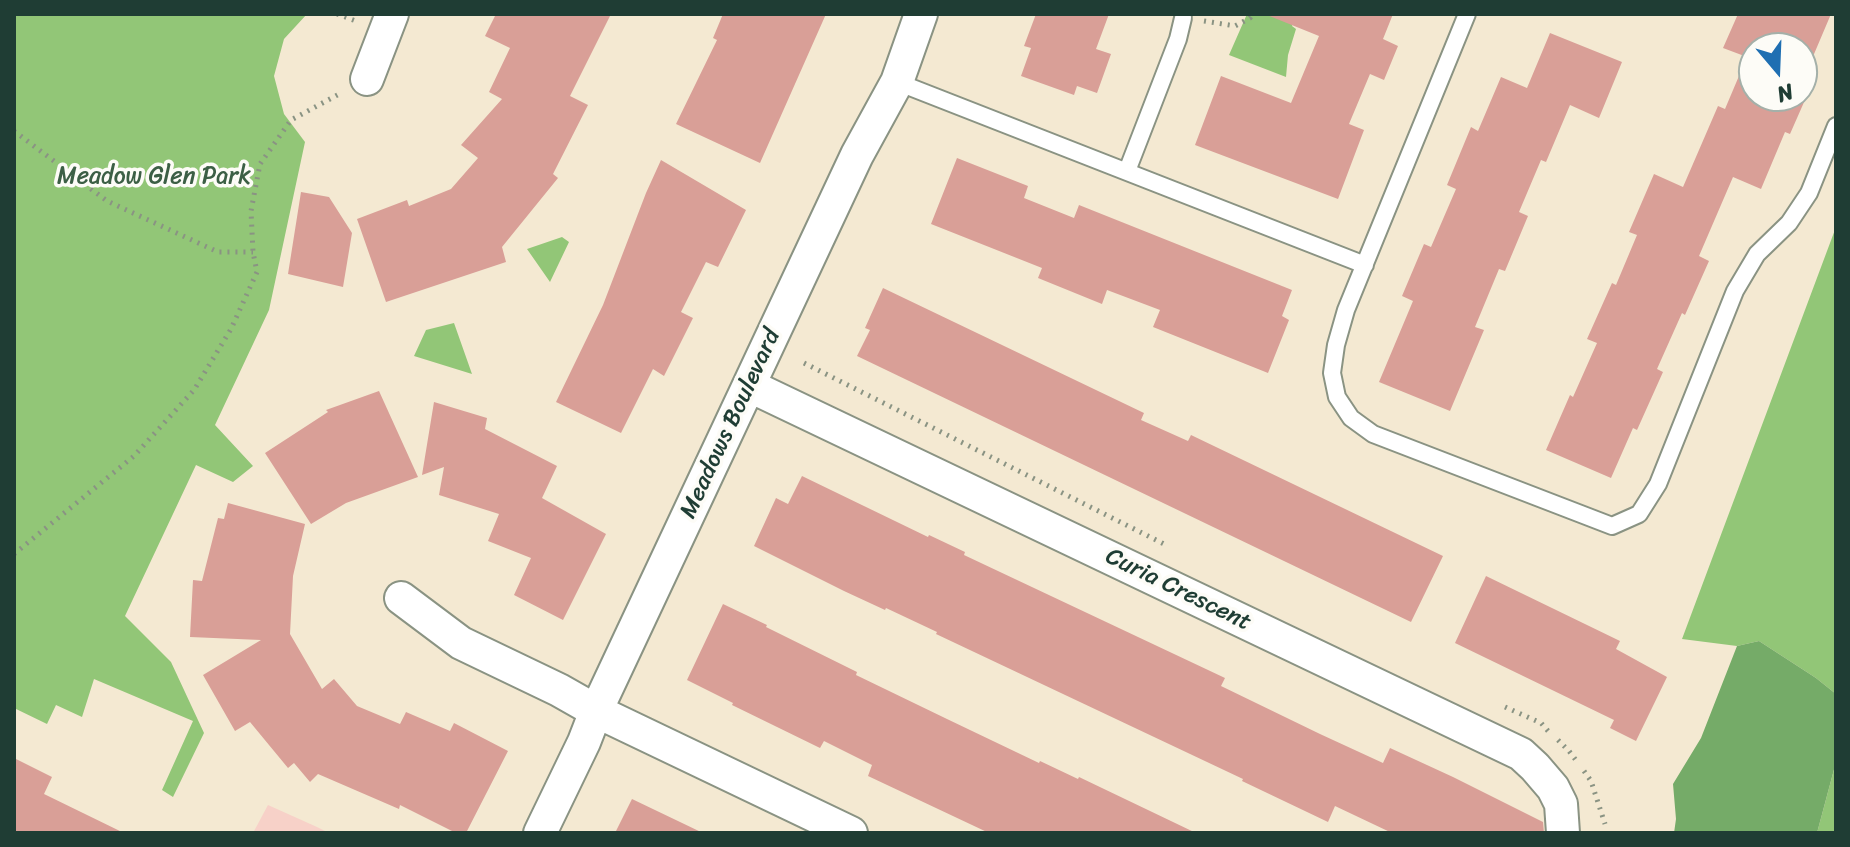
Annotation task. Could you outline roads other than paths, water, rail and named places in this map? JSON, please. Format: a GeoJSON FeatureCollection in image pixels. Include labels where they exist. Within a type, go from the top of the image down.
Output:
{"type":"FeatureCollection","features":[{"type":"Feature","properties":{"kind":"street"},"geometry":{"type":"LineString","coordinates":[[367,79],[392,14]]}},
{"type":"Feature","properties":{"kind":"street","name":"Meadows Boulevard"},"geometry":{"type":"LineString","coordinates":[[540,833],[857,155],[897,82],[921,14]]}},
{"type":"Feature","properties":{"kind":"street","name":"Curia Crescent"},"geometry":{"type":"LineString","coordinates":[[750,386],[1521,754],[1553,788],[1561,804],[1563,833]]}},
{"type":"Feature","properties":{"kind":"street"},"geometry":{"type":"LineString","coordinates":[[401,598],[461,643],[851,833]]}},
{"type":"Feature","properties":{"kind":"lane"},"geometry":{"type":"LineString","coordinates":[[1467,14],[1339,333],[1332,373],[1337,397],[1351,418],[1373,434],[1612,526],[1639,514],[1658,484],[1735,291],[1757,254],[1789,223],[1809,193],[1836,126]]}},
{"type":"Feature","properties":{"kind":"lane"},"geometry":{"type":"LineString","coordinates":[[1127,171],[1173,53],[1183,18]]}},
{"type":"Feature","properties":{"kind":"lane"},"geometry":{"type":"LineString","coordinates":[[897,82],[1365,265]]}},
{"type":"Feature","properties":{"kind":"park label","name":"Meadow Glen Park"},"geometry":{"type":"Point","coordinates":[154,177]}}]}
